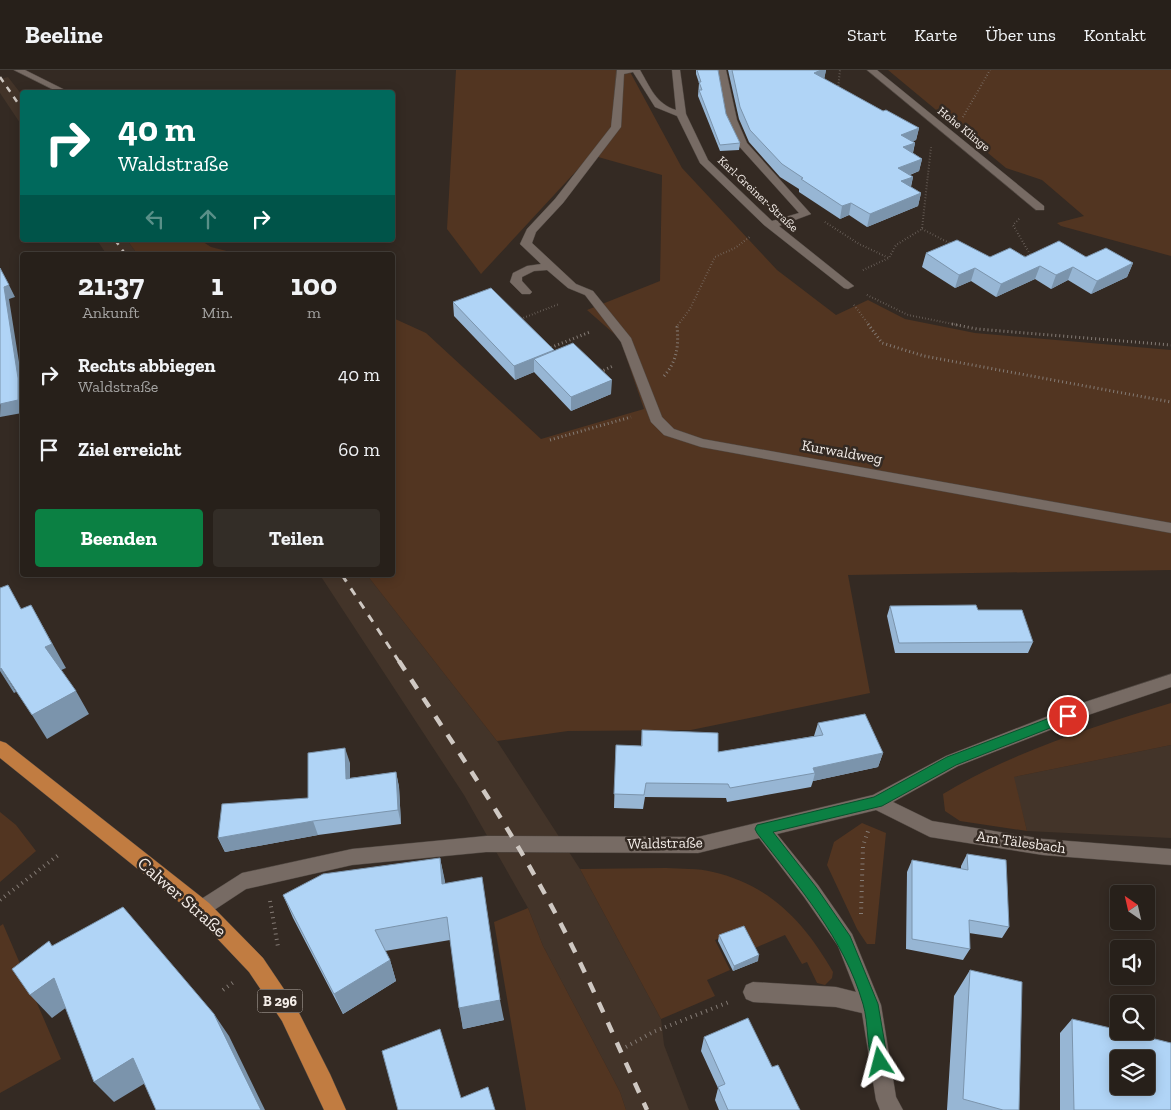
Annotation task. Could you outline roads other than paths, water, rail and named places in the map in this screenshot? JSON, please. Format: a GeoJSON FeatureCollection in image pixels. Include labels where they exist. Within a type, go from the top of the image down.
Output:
{"type":"FeatureCollection","features":[{"type":"Feature","properties":{"kind":"main road","name":"Calwer Straße"},"geometry":{"type":"LineString","coordinates":[[0,748],[202,909],[256,965],[289,1014],[323,1081],[335,1110]]}},
{"type":"Feature","properties":{"kind":"street"},"geometry":{"type":"LineString","coordinates":[[18,70],[60,90]]}},
{"type":"Feature","properties":{"kind":"street"},"geometry":{"type":"LineString","coordinates":[[550,266],[526,244],[531,231],[559,201],[616,127],[620,72],[632,70]]}},
{"type":"Feature","properties":{"kind":"street"},"geometry":{"type":"LineString","coordinates":[[636,70],[659,107],[666,113],[681,114]]}},
{"type":"Feature","properties":{"kind":"street","name":"Karl-Greiner-Straße"},"geometry":{"type":"LineString","coordinates":[[676,70],[681,114],[704,161],[769,224],[848,286]]}},
{"type":"Feature","properties":{"kind":"street"},"geometry":{"type":"LineString","coordinates":[[722,70],[732,120],[742,144],[806,214],[769,224]]}},
{"type":"Feature","properties":{"kind":"street","name":"Hohe Klinge"},"geometry":{"type":"LineString","coordinates":[[871,70],[1040,208]]}},
{"type":"Feature","properties":{"kind":"street"},"geometry":{"type":"LineString","coordinates":[[526,292],[516,282],[517,275],[531,268],[550,266]]}},
{"type":"Feature","properties":{"kind":"street","name":"Kurwaldweg"},"geometry":{"type":"LineString","coordinates":[[550,266],[572,286],[589,293],[627,341],[651,411],[669,432],[701,443],[1171,528]]}},
{"type":"Feature","properties":{"kind":"street","name":"Waldstraße"},"geometry":{"type":"LineString","coordinates":[[202,909],[242,881],[352,857],[486,844],[698,845],[877,802],[952,761],[1085,709],[1171,680]]}},
{"type":"Feature","properties":{"kind":"street","name":"Am Tälesbach"},"geometry":{"type":"LineString","coordinates":[[877,802],[930,828],[1043,847],[1171,857]]}},
{"type":"Feature","properties":{"kind":"street"},"geometry":{"type":"LineString","coordinates":[[762,829],[811,891],[845,940],[870,1004],[886,1100],[892,1110]]}},
{"type":"Feature","properties":{"kind":"street"},"geometry":{"type":"LineString","coordinates":[[753,992],[836,997],[870,1004]]}},
{"type":"Feature","properties":{"kind":"railway"},"geometry":{"type":"LineString","coordinates":[[0,77],[20,106]]}},
{"type":"Feature","properties":{"kind":"railway"},"geometry":{"type":"LineString","coordinates":[[116,242],[124,252]]}},
{"type":"Feature","properties":{"kind":"railway"},"geometry":{"type":"LineString","coordinates":[[343,577],[400,663]]}},
{"type":"Feature","properties":{"kind":"railway"},"geometry":{"type":"LineString","coordinates":[[399,661],[490,801],[556,914],[647,1110]]}}]}
